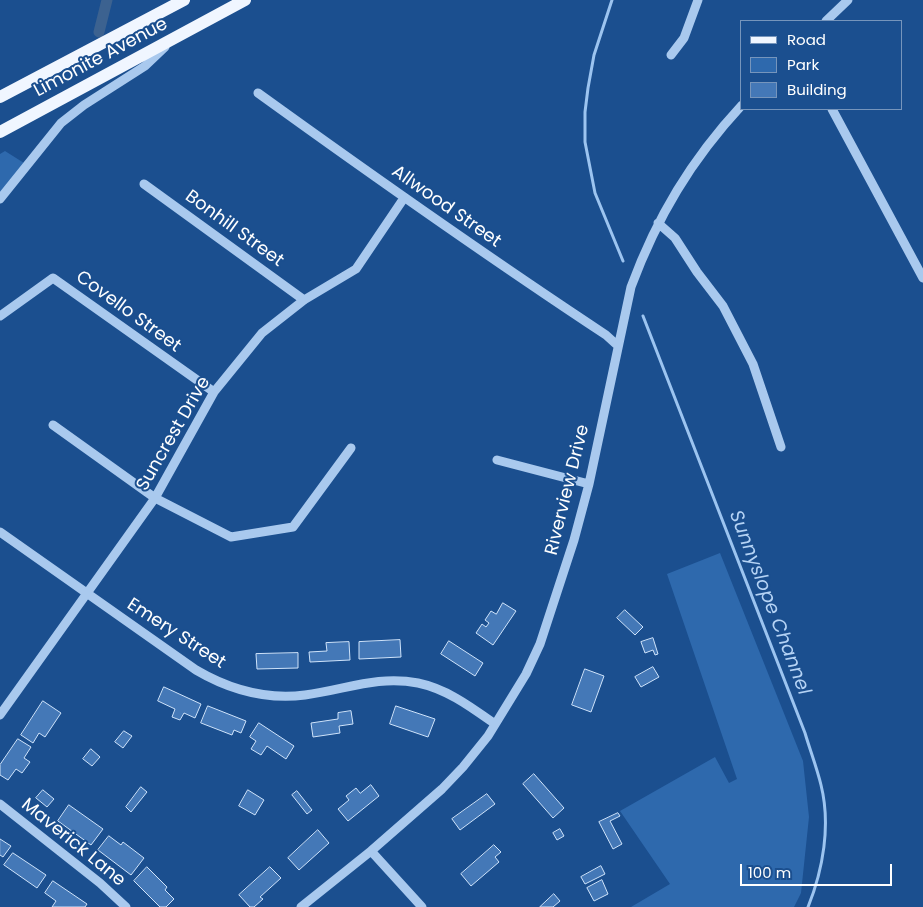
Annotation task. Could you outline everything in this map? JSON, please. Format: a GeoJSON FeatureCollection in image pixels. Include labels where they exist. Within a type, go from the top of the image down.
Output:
{"type":"FeatureCollection","features":[{"type":"Feature","properties":{"kind":"main road","name":"Limonite Avenue"},"geometry":{"type":"LineString","coordinates":[[0,98],[184,0]]}},
{"type":"Feature","properties":{"kind":"main road","name":"Limonite Avenue"},"geometry":{"type":"LineString","coordinates":[[0,132],[245,0]]}},
{"type":"Feature","properties":{"kind":"street"},"geometry":{"type":"LineString","coordinates":[[672,55],[684,38],[698,0]]}},
{"type":"Feature","properties":{"kind":"street"},"geometry":{"type":"LineString","coordinates":[[827,20],[848,0]]}},
{"type":"Feature","properties":{"kind":"street"},"geometry":{"type":"LineString","coordinates":[[0,199],[61,124],[84,105],[145,66],[175,38]]}},
{"type":"Feature","properties":{"kind":"street","name":"Allwood Street"},"geometry":{"type":"LineString","coordinates":[[258,93],[404,198],[606,335],[617,345]]}},
{"type":"Feature","properties":{"kind":"street","name":"Riverview Drive"},"geometry":{"type":"LineString","coordinates":[[301,907],[418,812],[447,784],[463,767],[495,724],[526,674],[540,644],[574,540],[589,484],[617,345],[631,287],[658,223],[710,141],[740,107]]}},
{"type":"Feature","properties":{"kind":"street"},"geometry":{"type":"LineString","coordinates":[[833,110],[923,278]]}},
{"type":"Feature","properties":{"kind":"street","name":"Bonhill Street"},"geometry":{"type":"LineString","coordinates":[[144,184],[304,300]]}},
{"type":"Feature","properties":{"kind":"street","name":"Suncrest Drive"},"geometry":{"type":"LineString","coordinates":[[0,715],[156,498],[214,392],[262,333],[304,300],[356,269],[404,198]]}},
{"type":"Feature","properties":{"kind":"street"},"geometry":{"type":"LineString","coordinates":[[658,223],[675,238],[697,272],[723,306],[753,364],[781,447]]}},
{"type":"Feature","properties":{"kind":"street","name":"Covello Street"},"geometry":{"type":"LineString","coordinates":[[0,316],[53,278],[214,392]]}},
{"type":"Feature","properties":{"kind":"street"},"geometry":{"type":"LineString","coordinates":[[53,426],[156,498],[231,537],[293,527],[351,448]]}},
{"type":"Feature","properties":{"kind":"street"},"geometry":{"type":"LineString","coordinates":[[497,460],[589,484]]}},
{"type":"Feature","properties":{"kind":"street","name":"Emery Street"},"geometry":{"type":"LineString","coordinates":[[0,532],[196,670],[214,681],[234,689],[255,694],[306,695],[363,682],[401,681],[440,690],[458,699],[495,724]]}},
{"type":"Feature","properties":{"kind":"street","name":"Maverick Lane"},"geometry":{"type":"LineString","coordinates":[[0,804],[100,883],[126,907]]}},
{"type":"Feature","properties":{"kind":"street"},"geometry":{"type":"LineString","coordinates":[[371,851],[422,907]]}},
{"type":"Feature","properties":{"kind":"green space"},"geometry":{"type":"Polygon","coordinates":[[[5,151],[24,163],[0,194],[0,154],[5,151]]]}},
{"type":"Feature","properties":{"kind":"green space"},"geometry":{"type":"Polygon","coordinates":[[[720,553],[803,761],[809,817],[801,893],[794,907],[631,907],[670,884],[620,811],[715,757],[729,783],[737,779],[667,574],[720,553]]]}},
{"type":"Feature","properties":{"kind":"building"},"geometry":{"type":"Polygon","coordinates":[[[503,603],[516,611],[493,645],[476,633],[482,624],[486,627],[489,623],[485,620],[491,611],[496,614],[503,603]]]}},
{"type":"Feature","properties":{"kind":"building"},"geometry":{"type":"Polygon","coordinates":[[[625,610],[643,627],[635,635],[617,618],[625,610]]]}},
{"type":"Feature","properties":{"kind":"building"},"geometry":{"type":"Polygon","coordinates":[[[653,638],[658,654],[655,655],[653,650],[645,653],[641,642],[653,638]]]}},
{"type":"Feature","properties":{"kind":"building"},"geometry":{"type":"Polygon","coordinates":[[[400,640],[401,657],[359,659],[359,642],[400,640]]]}},
{"type":"Feature","properties":{"kind":"building"},"geometry":{"type":"Polygon","coordinates":[[[449,641],[483,663],[475,676],[441,654],[449,641]]]}},
{"type":"Feature","properties":{"kind":"building"},"geometry":{"type":"Polygon","coordinates":[[[349,642],[350,660],[310,662],[309,652],[327,651],[326,643],[349,642]]]}},
{"type":"Feature","properties":{"kind":"building"},"geometry":{"type":"Polygon","coordinates":[[[298,653],[298,668],[257,669],[256,654],[298,653]]]}},
{"type":"Feature","properties":{"kind":"building"},"geometry":{"type":"Polygon","coordinates":[[[653,667],[659,677],[641,687],[635,677],[653,667]]]}},
{"type":"Feature","properties":{"kind":"building"},"geometry":{"type":"Polygon","coordinates":[[[585,669],[604,676],[591,712],[572,705],[585,669]]]}},
{"type":"Feature","properties":{"kind":"building"},"geometry":{"type":"Polygon","coordinates":[[[164,687],[201,704],[195,718],[184,713],[180,720],[172,717],[175,709],[158,701],[164,687]]]}},
{"type":"Feature","properties":{"kind":"building"},"geometry":{"type":"Polygon","coordinates":[[[43,701],[61,713],[45,737],[39,733],[33,743],[21,735],[43,701]]]}},
{"type":"Feature","properties":{"kind":"building"},"geometry":{"type":"Polygon","coordinates":[[[208,706],[246,721],[241,733],[234,730],[232,735],[201,723],[208,706]]]}},
{"type":"Feature","properties":{"kind":"building"},"geometry":{"type":"Polygon","coordinates":[[[396,706],[435,719],[428,737],[390,724],[396,706]]]}},
{"type":"Feature","properties":{"kind":"building"},"geometry":{"type":"Polygon","coordinates":[[[351,711],[353,724],[339,726],[340,733],[313,737],[311,723],[338,719],[338,713],[351,711]]]}},
{"type":"Feature","properties":{"kind":"building"},"geometry":{"type":"Polygon","coordinates":[[[259,723],[294,746],[286,759],[267,746],[261,755],[251,749],[256,741],[250,737],[259,723]]]}},
{"type":"Feature","properties":{"kind":"building"},"geometry":{"type":"Polygon","coordinates":[[[124,731],[132,736],[123,748],[115,742],[124,731]]]}},
{"type":"Feature","properties":{"kind":"building"},"geometry":{"type":"Polygon","coordinates":[[[18,739],[31,747],[24,758],[30,762],[22,773],[16,769],[8,780],[0,775],[0,765],[18,739]]]}},
{"type":"Feature","properties":{"kind":"building"},"geometry":{"type":"Polygon","coordinates":[[[91,749],[100,757],[92,766],[83,759],[91,749]]]}},
{"type":"Feature","properties":{"kind":"building"},"geometry":{"type":"Polygon","coordinates":[[[534,774],[564,808],[553,818],[523,784],[534,774]]]}},
{"type":"Feature","properties":{"kind":"building"},"geometry":{"type":"Polygon","coordinates":[[[371,785],[379,796],[348,821],[338,809],[349,800],[346,796],[356,788],[360,793],[371,785]]]}},
{"type":"Feature","properties":{"kind":"building"},"geometry":{"type":"Polygon","coordinates":[[[141,787],[147,792],[131,812],[126,807],[141,787]]]}},
{"type":"Feature","properties":{"kind":"building"},"geometry":{"type":"Polygon","coordinates":[[[43,790],[54,799],[47,807],[36,798],[43,790]]]}},
{"type":"Feature","properties":{"kind":"building"},"geometry":{"type":"Polygon","coordinates":[[[248,790],[264,800],[255,815],[239,806],[248,790]]]}},
{"type":"Feature","properties":{"kind":"building"},"geometry":{"type":"Polygon","coordinates":[[[297,791],[312,810],[307,814],[292,795],[297,791]]]}},
{"type":"Feature","properties":{"kind":"building"},"geometry":{"type":"Polygon","coordinates":[[[487,794],[495,804],[460,830],[452,819],[487,794]]]}},
{"type":"Feature","properties":{"kind":"building"},"geometry":{"type":"Polygon","coordinates":[[[69,805],[103,829],[91,845],[58,821],[69,805]]]}},
{"type":"Feature","properties":{"kind":"building"},"geometry":{"type":"Polygon","coordinates":[[[618,813],[620,816],[610,821],[622,844],[613,849],[599,822],[618,813]]]}},
{"type":"Feature","properties":{"kind":"building"},"geometry":{"type":"Polygon","coordinates":[[[560,829],[564,836],[557,840],[553,833],[560,829]]]}},
{"type":"Feature","properties":{"kind":"building"},"geometry":{"type":"Polygon","coordinates":[[[318,830],[329,843],[299,870],[288,858],[318,830]]]}},
{"type":"Feature","properties":{"kind":"building"},"geometry":{"type":"Polygon","coordinates":[[[109,836],[121,845],[123,842],[144,858],[131,875],[98,850],[109,836]]]}},
{"type":"Feature","properties":{"kind":"building"},"geometry":{"type":"Polygon","coordinates":[[[0,839],[11,846],[3,857],[0,855],[0,839]]]}},
{"type":"Feature","properties":{"kind":"building"},"geometry":{"type":"Polygon","coordinates":[[[494,845],[501,852],[495,857],[499,862],[471,886],[461,874],[494,845]]]}},
{"type":"Feature","properties":{"kind":"building"},"geometry":{"type":"Polygon","coordinates":[[[13,853],[46,875],[37,888],[4,865],[13,853]]]}},
{"type":"Feature","properties":{"kind":"building"},"geometry":{"type":"Polygon","coordinates":[[[601,866],[605,874],[585,884],[581,877],[601,866]]]}},
{"type":"Feature","properties":{"kind":"building"},"geometry":{"type":"Polygon","coordinates":[[[147,867],[167,887],[165,890],[174,899],[166,907],[160,907],[134,881],[147,867]]]}},
{"type":"Feature","properties":{"kind":"building"},"geometry":{"type":"Polygon","coordinates":[[[270,867],[281,878],[260,897],[263,899],[254,907],[250,907],[239,895],[270,867]]]}},
{"type":"Feature","properties":{"kind":"building"},"geometry":{"type":"Polygon","coordinates":[[[602,880],[608,894],[594,901],[587,888],[602,880]]]}},
{"type":"Feature","properties":{"kind":"building"},"geometry":{"type":"Polygon","coordinates":[[[53,881],[87,904],[85,907],[52,907],[56,901],[45,893],[53,881]]]}},
{"type":"Feature","properties":{"kind":"building"},"geometry":{"type":"Polygon","coordinates":[[[554,894],[560,901],[553,907],[540,907],[554,894]]]}},
{"type":"Feature","properties":{"kind":"waterway"},"geometry":{"type":"LineString","coordinates":[[99,32],[107,0]]}},
{"type":"Feature","properties":{"kind":"waterway","name":"Sunnyslope Channel"},"geometry":{"type":"LineString","coordinates":[[612,0],[594,55],[585,112],[585,142],[595,193],[623,261]]}},
{"type":"Feature","properties":{"kind":"waterway","name":"Sunnyslope Channel"},"geometry":{"type":"LineString","coordinates":[[643,316],[805,733],[819,779],[824,800],[824,847],[818,878],[808,907]]}}]}
